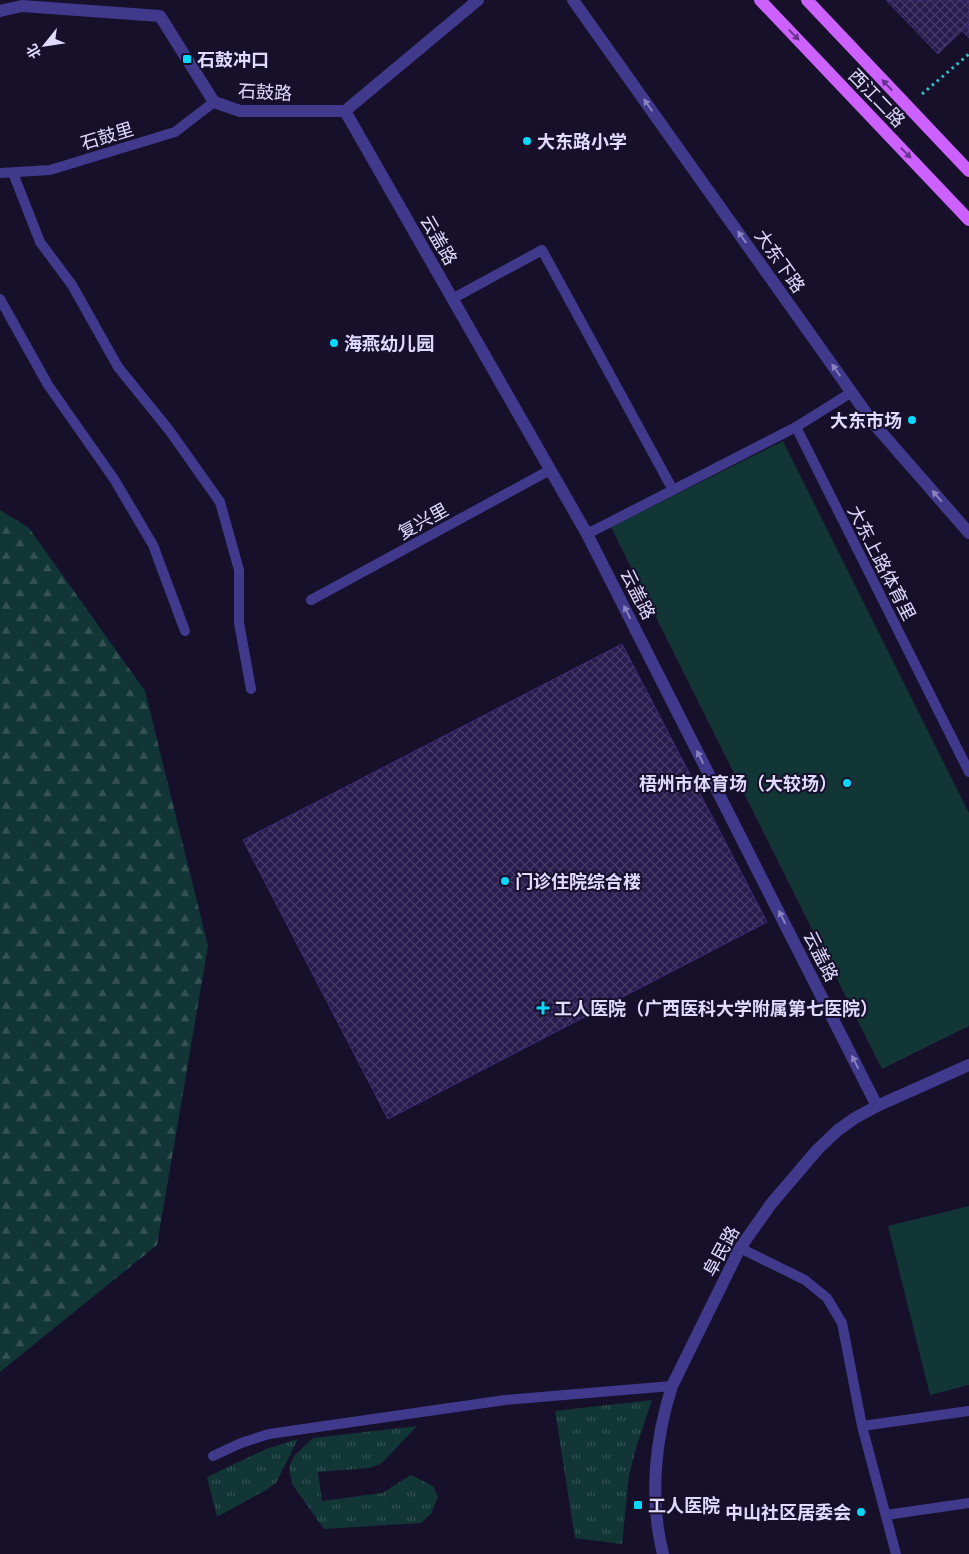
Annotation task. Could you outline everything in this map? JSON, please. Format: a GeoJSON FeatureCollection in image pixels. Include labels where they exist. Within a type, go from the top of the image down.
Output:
{"type":"FeatureCollection","features":[{"type":"Feature","properties":{"kind":"main road","name":"西江二路"},"geometry":{"type":"LineString","coordinates":[[760,0],[969,220]]}},
{"type":"Feature","properties":{"kind":"main road","name":"西江二路"},"geometry":{"type":"LineString","coordinates":[[807,0],[969,171]]}},
{"type":"Feature","properties":{"kind":"street"},"geometry":{"type":"LineString","coordinates":[[345,111],[478,0]]}},
{"type":"Feature","properties":{"kind":"street","name":"大东下路"},"geometry":{"type":"LineString","coordinates":[[573,0],[874,424],[969,533]]}},
{"type":"Feature","properties":{"kind":"street","name":"石鼓路"},"geometry":{"type":"LineString","coordinates":[[0,11],[22,6],[160,16],[214,102],[240,111],[345,111]]}},
{"type":"Feature","properties":{"kind":"street","name":"云盖路"},"geometry":{"type":"LineString","coordinates":[[345,111],[587,534],[877,1106]]}},
{"type":"Feature","properties":{"kind":"street","name":"阜民路"},"geometry":{"type":"LineString","coordinates":[[662,1554],[655,1493],[660,1426],[672,1386],[740,1248],[771,1204],[817,1150],[838,1130],[877,1106],[969,1065]]}},
{"type":"Feature","properties":{"kind":"lane","name":"石鼓里"},"geometry":{"type":"LineString","coordinates":[[0,173],[50,170],[175,132],[214,102]]}},
{"type":"Feature","properties":{"kind":"lane"},"geometry":{"type":"LineString","coordinates":[[12,173],[40,242],[72,284],[118,367],[170,430],[220,502],[240,570],[238,623],[251,689]]}},
{"type":"Feature","properties":{"kind":"lane"},"geometry":{"type":"LineString","coordinates":[[452,298],[542,250],[673,490]]}},
{"type":"Feature","properties":{"kind":"lane"},"geometry":{"type":"LineString","coordinates":[[0,300],[48,385],[114,479],[152,545],[185,631]]}},
{"type":"Feature","properties":{"kind":"lane"},"geometry":{"type":"LineString","coordinates":[[587,534],[796,427],[852,392]]}},
{"type":"Feature","properties":{"kind":"lane","name":"大东上路体育里"},"geometry":{"type":"LineString","coordinates":[[796,427],[969,772]]}},
{"type":"Feature","properties":{"kind":"lane","name":"复兴里"},"geometry":{"type":"LineString","coordinates":[[311,600],[550,470]]}},
{"type":"Feature","properties":{"kind":"lane"},"geometry":{"type":"LineString","coordinates":[[740,1248],[805,1280],[828,1298],[842,1323],[862,1426],[896,1554]]}},
{"type":"Feature","properties":{"kind":"lane"},"geometry":{"type":"LineString","coordinates":[[213,1456],[241,1442],[269,1434],[505,1400],[672,1386]]}},
{"type":"Feature","properties":{"kind":"lane"},"geometry":{"type":"LineString","coordinates":[[862,1426],[969,1411]]}},
{"type":"Feature","properties":{"kind":"lane"},"geometry":{"type":"LineString","coordinates":[[886,1515],[969,1503]]}},
{"type":"Feature","properties":{"kind":"path"},"geometry":{"type":"LineString","coordinates":[[908,106],[969,54]]}},
{"type":"Feature","properties":{"kind":"green space","name":"梧州市体育场（大较场）"},"geometry":{"type":"Polygon","coordinates":[[[783,441],[969,813],[969,1026],[882,1069],[611,527],[783,441]]]}},
{"type":"Feature","properties":{"kind":"green space"},"geometry":{"type":"Polygon","coordinates":[[[0,510],[29,528],[145,691],[208,946],[157,1245],[0,1372],[0,510]]]}},
{"type":"Feature","properties":{"kind":"green space"},"geometry":{"type":"Polygon","coordinates":[[[969,1206],[969,1385],[930,1395],[888,1226],[969,1206]]]}},
{"type":"Feature","properties":{"kind":"green space"},"geometry":{"type":"Polygon","coordinates":[[[652,1400],[629,1475],[622,1544],[575,1538],[555,1411],[652,1400]]]}},
{"type":"Feature","properties":{"kind":"green space"},"geometry":{"type":"Polygon","coordinates":[[[417,1426],[381,1464],[369,1468],[318,1472],[322,1501],[382,1493],[411,1475],[433,1486],[438,1497],[431,1514],[421,1523],[324,1529],[292,1484],[289,1467],[294,1456],[313,1438],[417,1426]]]}},
{"type":"Feature","properties":{"kind":"green space"},"geometry":{"type":"Polygon","coordinates":[[[298,1439],[276,1483],[217,1517],[207,1477],[266,1449],[298,1439]]]}},
{"type":"Feature","properties":{"kind":"building"},"geometry":{"type":"Polygon","coordinates":[[[886,0],[969,0],[969,24],[938,54],[886,0]]]}},
{"type":"Feature","properties":{"kind":"building"},"geometry":{"type":"Polygon","coordinates":[[[969,24],[969,38],[962,31],[969,24]]]}},
{"type":"Feature","properties":{"kind":"building","name":"门诊住院综合楼"},"geometry":{"type":"Polygon","coordinates":[[[622,644],[767,922],[388,1119],[243,840],[622,644]]]}},
{"type":"Feature","properties":{"kind":"place","name":"石鼓冲口"},"geometry":{"type":"Point","coordinates":[187,59]}},
{"type":"Feature","properties":{"kind":"place","name":"大东路小学"},"geometry":{"type":"Point","coordinates":[527,141]}},
{"type":"Feature","properties":{"kind":"place","name":"海燕幼儿园"},"geometry":{"type":"Point","coordinates":[334,343]}},
{"type":"Feature","properties":{"kind":"place","name":"大东市场"},"geometry":{"type":"Point","coordinates":[912,420]}},
{"type":"Feature","properties":{"kind":"place","name":"梧州市体育场（大较场）"},"geometry":{"type":"Point","coordinates":[847,783]}},
{"type":"Feature","properties":{"kind":"place","name":"门诊住院综合楼"},"geometry":{"type":"Point","coordinates":[505,881]}},
{"type":"Feature","properties":{"kind":"place","name":"工人医院（广西医科大学附属第七医院）"},"geometry":{"type":"Point","coordinates":[543,1008]}},
{"type":"Feature","properties":{"kind":"place","name":"工人医院"},"geometry":{"type":"Point","coordinates":[638,1505]}},
{"type":"Feature","properties":{"kind":"place","name":"中山社区居委会"},"geometry":{"type":"Point","coordinates":[861,1512]}}]}
